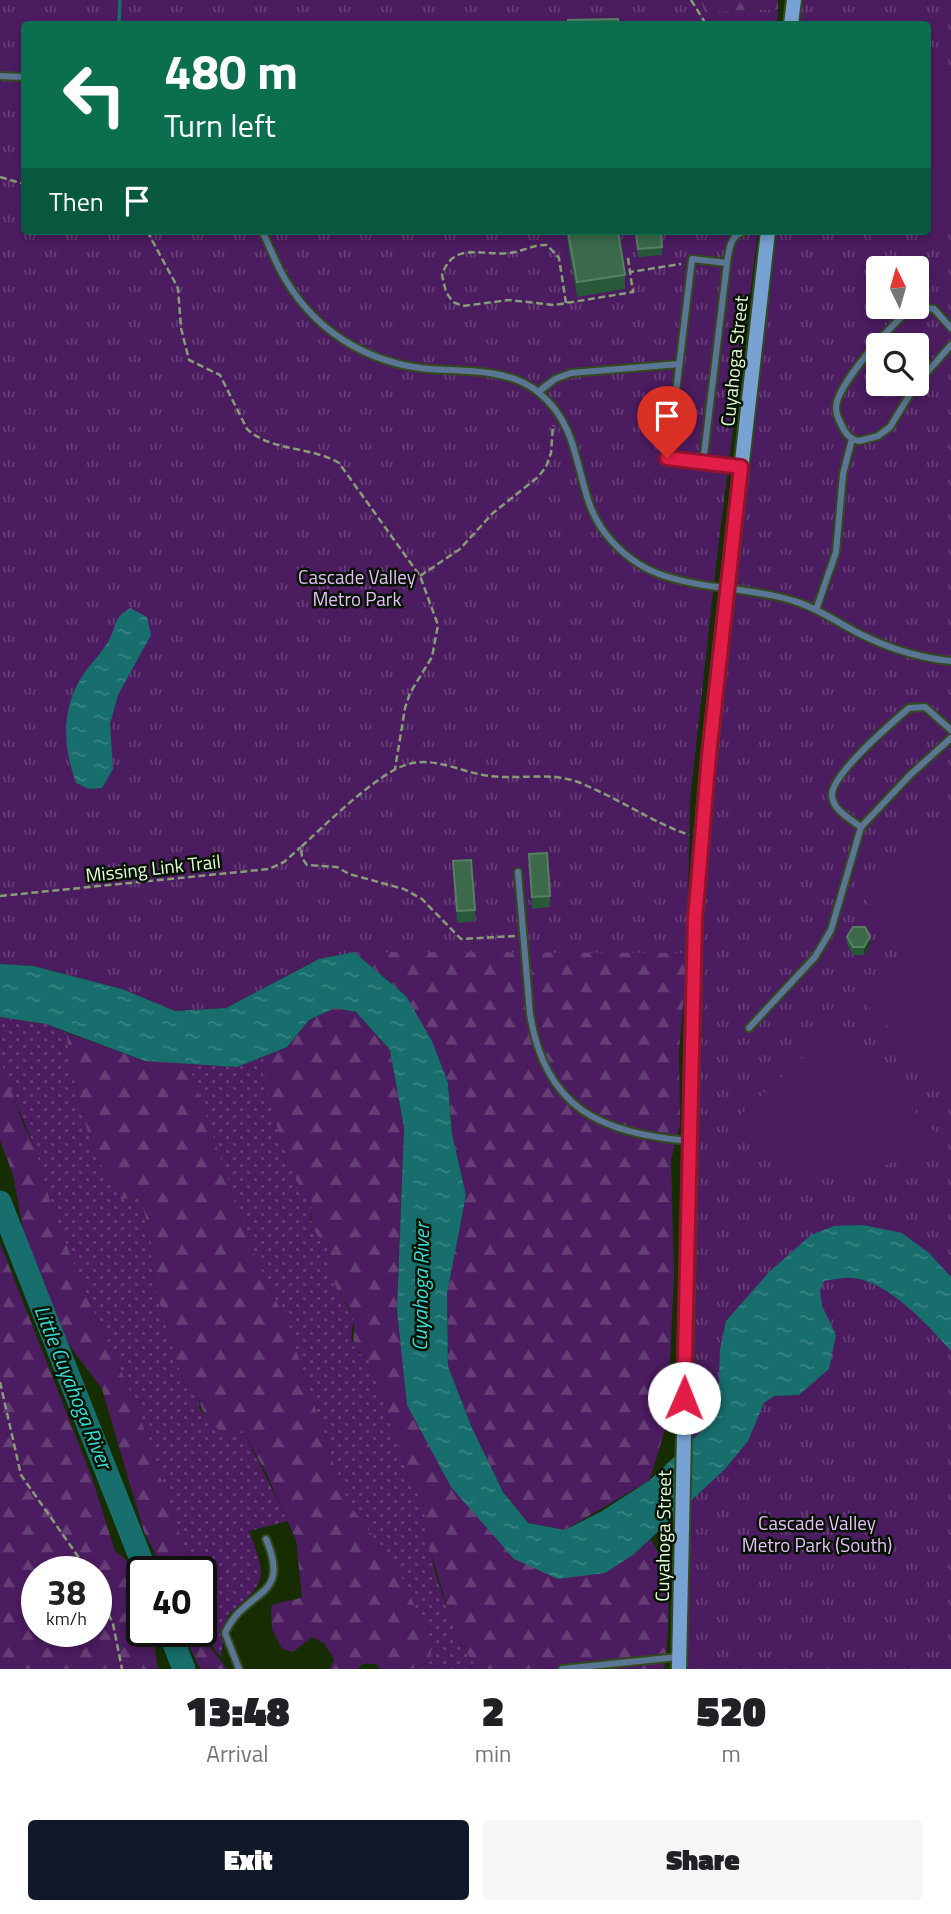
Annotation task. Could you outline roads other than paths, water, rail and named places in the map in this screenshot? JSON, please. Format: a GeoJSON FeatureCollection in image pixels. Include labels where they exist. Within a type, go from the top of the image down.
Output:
{"type":"FeatureCollection","features":[{"type":"Feature","properties":{"kind":"street"},"geometry":{"type":"LineString","coordinates":[[791,21],[794,0]]}},
{"type":"Feature","properties":{"kind":"street","name":"Cuyahoga Street"},"geometry":{"type":"LineString","coordinates":[[680,1663],[695,919],[767,235]]}},
{"type":"Feature","properties":{"kind":"lane"},"geometry":{"type":"LineString","coordinates":[[0,76],[21,77]]}},
{"type":"Feature","properties":{"kind":"lane"},"geometry":{"type":"LineString","coordinates":[[264,235],[299,299],[318,322],[343,341],[398,365],[476,370],[499,375],[538,392],[556,413],[575,446],[592,511],[604,533],[635,562],[658,574],[782,597],[816,610],[886,645],[912,654],[951,661]]}},
{"type":"Feature","properties":{"kind":"lane"},"geometry":{"type":"LineString","coordinates":[[703,463],[727,263],[732,241],[736,235]]}},
{"type":"Feature","properties":{"kind":"lane"},"geometry":{"type":"LineString","coordinates":[[727,263],[692,259],[691,262],[667,458],[741,467]]}},
{"type":"Feature","properties":{"kind":"lane"},"geometry":{"type":"LineString","coordinates":[[929,308],[934,309],[951,328]]}},
{"type":"Feature","properties":{"kind":"lane"},"geometry":{"type":"LineString","coordinates":[[816,610],[836,552],[843,474],[852,439],[838,419],[837,402],[884,333],[901,319]]}},
{"type":"Feature","properties":{"kind":"lane"},"geometry":{"type":"LineString","coordinates":[[852,439],[867,440],[890,427],[915,386],[951,345]]}},
{"type":"Feature","properties":{"kind":"lane"},"geometry":{"type":"LineString","coordinates":[[538,392],[555,379],[571,373],[679,364]]}},
{"type":"Feature","properties":{"kind":"lane"},"geometry":{"type":"LineString","coordinates":[[861,827],[839,811],[832,795],[835,783],[852,763],[909,708],[925,707],[951,730]]}},
{"type":"Feature","properties":{"kind":"lane"},"geometry":{"type":"LineString","coordinates":[[749,1028],[815,957],[831,930],[861,827],[911,774],[951,738]]}},
{"type":"Feature","properties":{"kind":"lane"},"geometry":{"type":"LineString","coordinates":[[517,872],[534,1036],[542,1060],[557,1086],[581,1109],[611,1128],[645,1137],[689,1141]]}},
{"type":"Feature","properties":{"kind":"lane"},"geometry":{"type":"LineString","coordinates":[[239,1669],[229,1650],[225,1633],[230,1623],[274,1580],[276,1569],[265,1539]]}},
{"type":"Feature","properties":{"kind":"lane"},"geometry":{"type":"LineString","coordinates":[[562,1669],[680,1663]]}},
{"type":"Feature","properties":{"kind":"water"},"geometry":{"type":"Polygon","coordinates":[[[130,608],[147,617],[151,635],[118,695],[110,724],[113,769],[102,788],[89,789],[76,783],[72,770],[68,756],[67,716],[81,678],[107,643],[118,619],[130,608]]]}},
{"type":"Feature","properties":{"kind":"water","name":"Cuyahoga River"},"geometry":{"type":"Polygon","coordinates":[[[354,952],[406,996],[432,1041],[448,1083],[452,1134],[466,1195],[447,1294],[448,1366],[472,1428],[503,1492],[528,1523],[565,1530],[602,1511],[650,1480],[710,1423],[718,1402],[720,1349],[726,1321],[769,1272],[811,1235],[834,1226],[863,1225],[902,1233],[929,1253],[951,1277],[951,1351],[906,1306],[879,1287],[852,1278],[824,1281],[820,1291],[822,1306],[836,1335],[829,1369],[799,1395],[774,1396],[764,1403],[748,1441],[725,1469],[633,1555],[605,1573],[558,1579],[514,1559],[451,1487],[407,1405],[397,1310],[404,1128],[390,1050],[356,1012],[335,1008],[309,1020],[287,1047],[237,1067],[145,1061],[46,1024],[0,1017],[0,964],[33,966],[122,989],[175,1011],[226,1008],[319,959],[354,952]]]}},
{"type":"Feature","properties":{"kind":"waterway"},"geometry":{"type":"LineString","coordinates":[[119,21],[120,0]]}},
{"type":"Feature","properties":{"kind":"waterway","name":"Little Cuyahoga River"},"geometry":{"type":"LineString","coordinates":[[0,1202],[140,1556]]}},
{"type":"Feature","properties":{"kind":"waterway","name":"Little Cuyahoga River"},"geometry":{"type":"LineString","coordinates":[[175,1647],[184,1669]]}},
{"type":"Feature","properties":{"kind":"park label","name":"Cascade Valley Metro Park"},"geometry":{"type":"Point","coordinates":[357,588]}},
{"type":"Feature","properties":{"kind":"park label","name":"Cascade Valley Metro Park (South)"},"geometry":{"type":"Point","coordinates":[817,1534]}}]}
